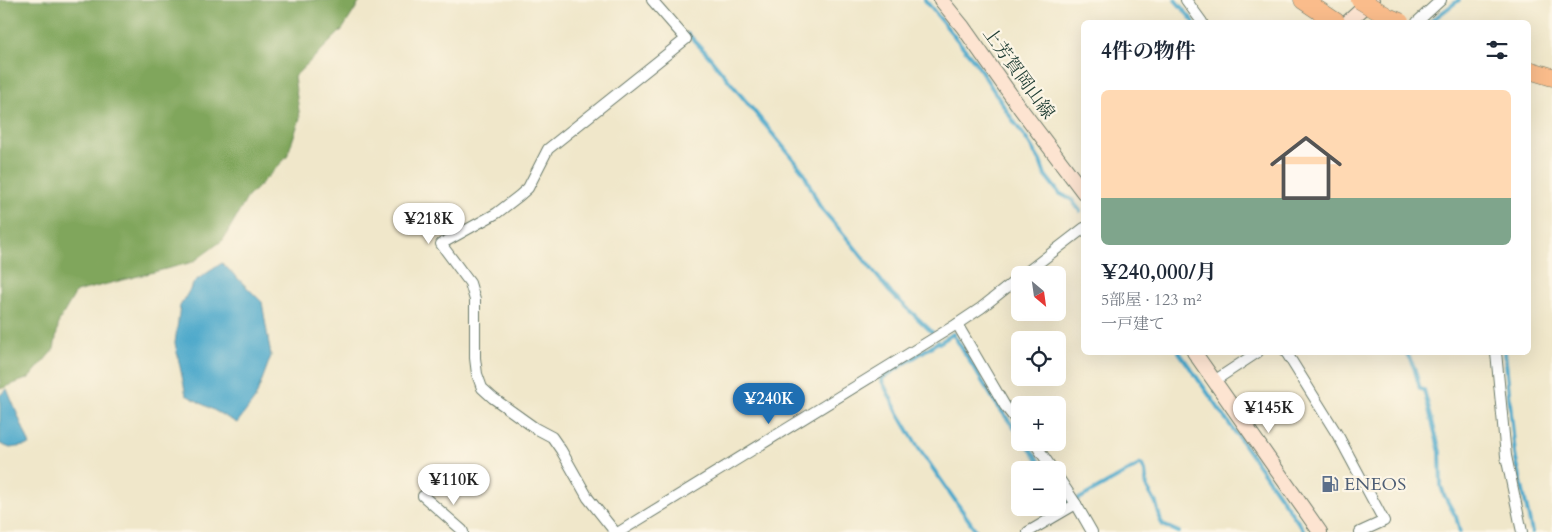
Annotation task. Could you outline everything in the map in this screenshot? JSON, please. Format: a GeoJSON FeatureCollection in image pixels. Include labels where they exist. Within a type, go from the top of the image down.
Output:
{"type":"FeatureCollection","features":[{"type":"Feature","properties":{"kind":"highway"},"geometry":{"type":"LineString","coordinates":[[1303,0],[1333,20]]}},
{"type":"Feature","properties":{"kind":"highway"},"geometry":{"type":"LineString","coordinates":[[1360,0],[1395,20]]}},
{"type":"Feature","properties":{"kind":"highway"},"geometry":{"type":"LineString","coordinates":[[1531,71],[1552,77]]}},
{"type":"Feature","properties":{"kind":"main road","name":"上芳賀岡山線"},"geometry":{"type":"LineString","coordinates":[[942,0],[1081,189]]}},
{"type":"Feature","properties":{"kind":"main road"},"geometry":{"type":"LineString","coordinates":[[1350,20],[1372,0]]}},
{"type":"Feature","properties":{"kind":"main road"},"geometry":{"type":"LineString","coordinates":[[1196,355],[1320,532]]}},
{"type":"Feature","properties":{"kind":"street"},"geometry":{"type":"LineString","coordinates":[[615,532],[588,498],[552,437],[535,428],[482,388],[477,374],[475,358],[475,300],[470,284],[441,244],[497,213],[519,196],[528,188],[548,149],[686,39],[652,0]]}},
{"type":"Feature","properties":{"kind":"street"},"geometry":{"type":"LineString","coordinates":[[1186,0],[1201,20]]}},
{"type":"Feature","properties":{"kind":"street"},"geometry":{"type":"LineString","coordinates":[[1419,20],[1441,0]]}},
{"type":"Feature","properties":{"kind":"street"},"geometry":{"type":"LineString","coordinates":[[1034,266],[1081,230]]}},
{"type":"Feature","properties":{"kind":"street"},"geometry":{"type":"LineString","coordinates":[[619,532],[957,324],[1011,284]]}},
{"type":"Feature","properties":{"kind":"street"},"geometry":{"type":"LineString","coordinates":[[957,324],[1011,414]]}},
{"type":"Feature","properties":{"kind":"street"},"geometry":{"type":"LineString","coordinates":[[1214,381],[1253,355]]}},
{"type":"Feature","properties":{"kind":"street"},"geometry":{"type":"LineString","coordinates":[[1288,355],[1340,439],[1384,521],[1360,532]]}},
{"type":"Feature","properties":{"kind":"street"},"geometry":{"type":"LineString","coordinates":[[1496,355],[1506,456],[1522,532]]}},
{"type":"Feature","properties":{"kind":"street"},"geometry":{"type":"LineString","coordinates":[[1066,489],[1092,532]]}},
{"type":"Feature","properties":{"kind":"street"},"geometry":{"type":"LineString","coordinates":[[423,496],[463,532]]}},
{"type":"Feature","properties":{"kind":"street"},"geometry":{"type":"LineString","coordinates":[[1028,532],[1076,504]]}},
{"type":"Feature","properties":{"kind":"green space"},"geometry":{"type":"Polygon","coordinates":[[[0,0],[361,0],[342,30],[294,77],[300,118],[287,157],[247,198],[223,240],[193,262],[76,292],[59,321],[54,349],[29,378],[0,389],[0,0]]]}},
{"type":"Feature","properties":{"kind":"water"},"geometry":{"type":"Polygon","coordinates":[[[222,263],[262,302],[271,356],[255,399],[237,423],[186,395],[175,343],[180,306],[195,281],[222,263]]]}},
{"type":"Feature","properties":{"kind":"water"},"geometry":{"type":"Polygon","coordinates":[[[7,389],[30,445],[10,448],[0,444],[0,395],[7,389]]]}},
{"type":"Feature","properties":{"kind":"waterway"},"geometry":{"type":"LineString","coordinates":[[925,0],[976,63],[1040,161],[1045,175],[1059,193],[1072,200],[1080,211]]}},
{"type":"Feature","properties":{"kind":"waterway"},"geometry":{"type":"LineString","coordinates":[[1175,0],[1192,20]]}},
{"type":"Feature","properties":{"kind":"waterway"},"geometry":{"type":"LineString","coordinates":[[1433,20],[1459,0]]}},
{"type":"Feature","properties":{"kind":"waterway"},"geometry":{"type":"LineString","coordinates":[[688,34],[707,54],[804,173],[820,207],[889,291],[932,332]]}},
{"type":"Feature","properties":{"kind":"waterway"},"geometry":{"type":"LineString","coordinates":[[939,343],[953,334],[995,402],[1011,424]]}},
{"type":"Feature","properties":{"kind":"waterway"},"geometry":{"type":"LineString","coordinates":[[938,342],[881,379],[918,447],[977,532]]}},
{"type":"Feature","properties":{"kind":"waterway"},"geometry":{"type":"LineString","coordinates":[[1181,355],[1305,532]]}},
{"type":"Feature","properties":{"kind":"waterway"},"geometry":{"type":"LineString","coordinates":[[1408,355],[1414,367],[1420,389],[1424,390],[1440,452],[1441,486],[1456,517],[1460,532]]}},
{"type":"Feature","properties":{"kind":"waterway"},"geometry":{"type":"LineString","coordinates":[[1505,355],[1515,454],[1532,532]]}},
{"type":"Feature","properties":{"kind":"waterway"},"geometry":{"type":"LineString","coordinates":[[1031,451],[1039,461]]}},
{"type":"Feature","properties":{"kind":"waterway"},"geometry":{"type":"LineString","coordinates":[[1077,500],[1141,464],[1145,471],[1147,488],[1156,503],[1161,522],[1163,525],[1179,532]]}},
{"type":"Feature","properties":{"kind":"waterway"},"geometry":{"type":"LineString","coordinates":[[1066,498],[1071,503]]}},
{"type":"Feature","properties":{"kind":"place","name":"ENEOS"},"geometry":{"type":"Point","coordinates":[1330,484]}}]}
